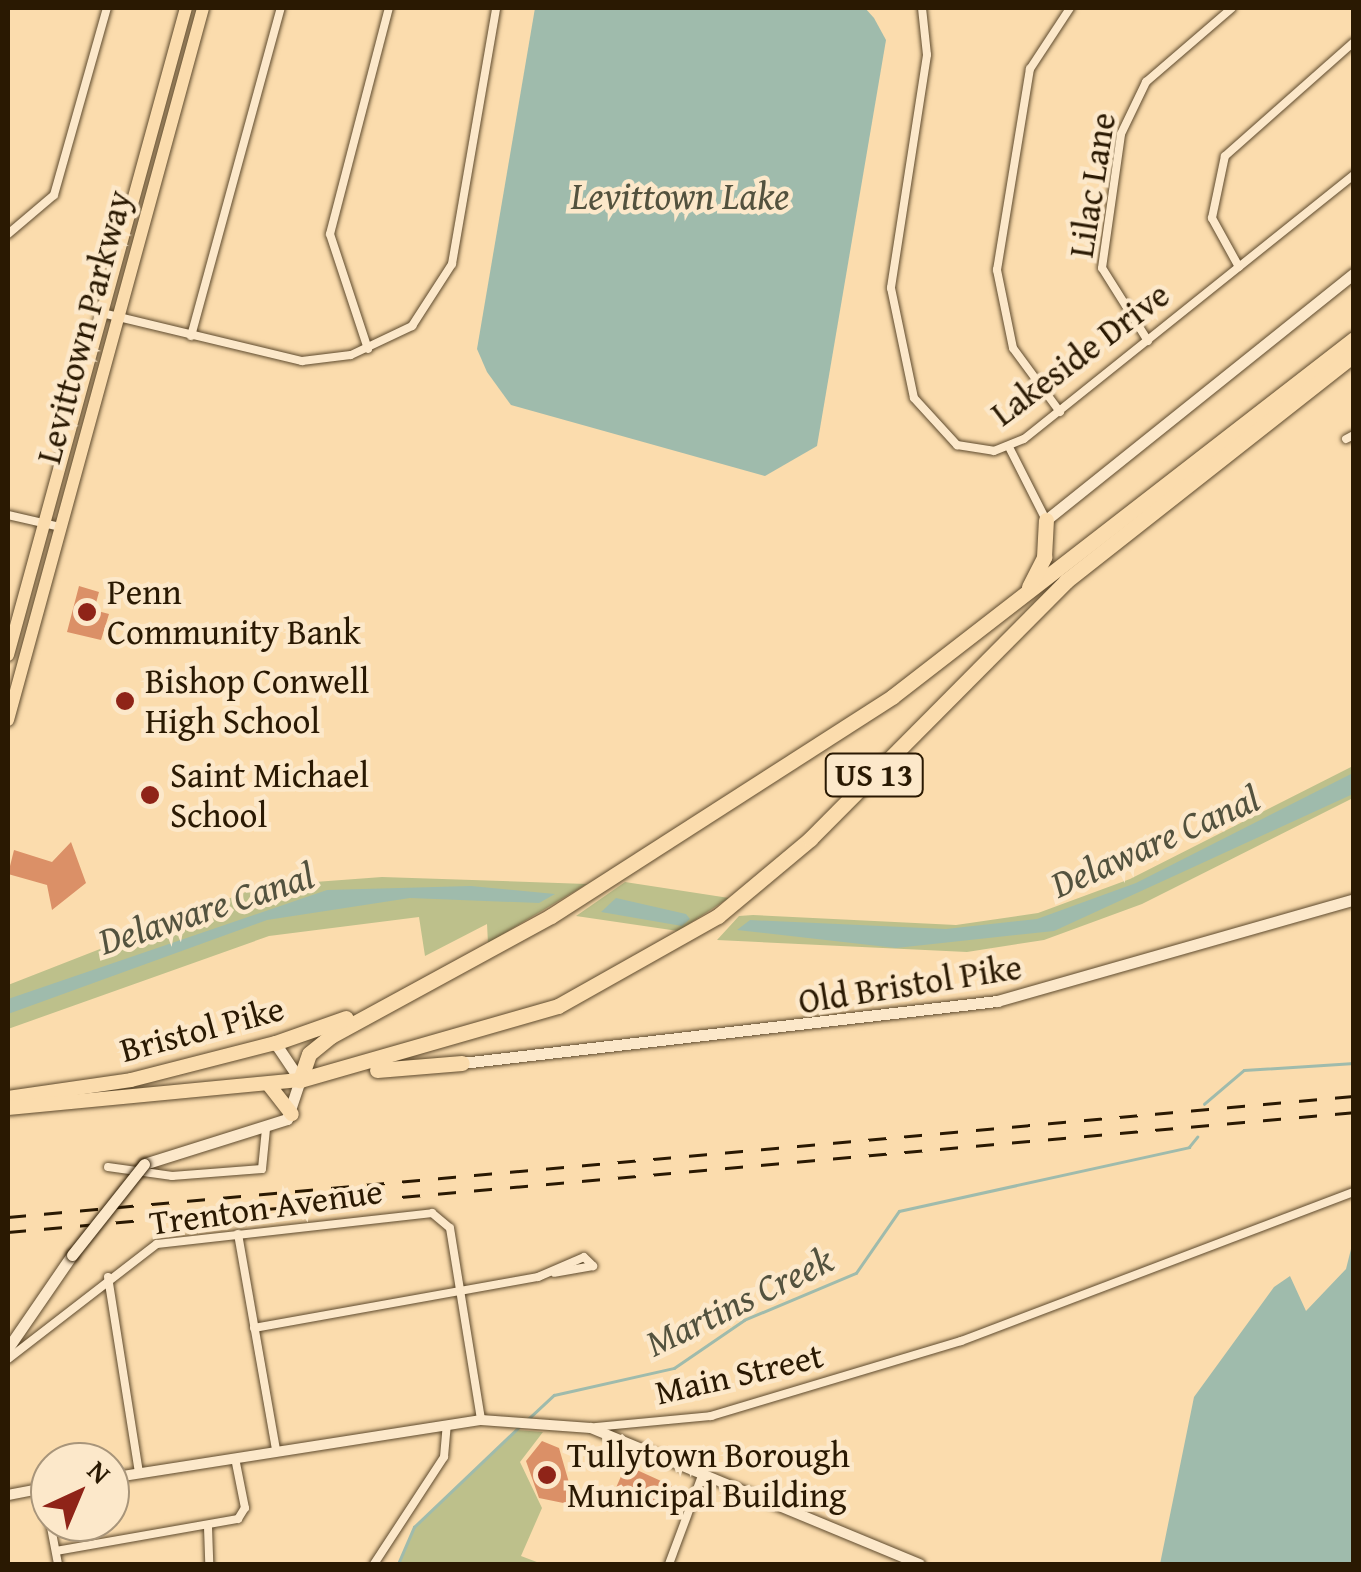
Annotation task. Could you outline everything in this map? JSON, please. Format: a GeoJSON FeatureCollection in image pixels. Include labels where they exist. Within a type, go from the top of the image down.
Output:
{"type":"FeatureCollection","features":[{"type":"Feature","properties":{"kind":"highway","name":"US 13"},"geometry":{"type":"LineString","coordinates":[[405,993],[524,932],[810,752],[1016,603],[1354,340]]}},
{"type":"Feature","properties":{"kind":"highway","name":"US 13"},"geometry":{"type":"LineString","coordinates":[[300,1080],[558,1006],[718,916],[823,827],[1048,596],[1354,354]]}},
{"type":"Feature","properties":{"kind":"highway"},"geometry":{"type":"LineString","coordinates":[[1016,603],[1042,564],[1046,520]]}},
{"type":"Feature","properties":{"kind":"highway"},"geometry":{"type":"LineString","coordinates":[[300,1080],[319,1044],[405,993]]}},
{"type":"Feature","properties":{"kind":"highway","name":"Bristol Pike"},"geometry":{"type":"LineString","coordinates":[[8,1098],[131,1080],[275,1042],[405,993]]}},
{"type":"Feature","properties":{"kind":"highway"},"geometry":{"type":"LineString","coordinates":[[324,1075],[462,1063]]}},
{"type":"Feature","properties":{"kind":"highway","name":"Bristol Pike"},"geometry":{"type":"LineString","coordinates":[[8,1108],[300,1080]]}},
{"type":"Feature","properties":{"kind":"highway"},"geometry":{"type":"LineString","coordinates":[[263,1085],[284,1094],[292,1114]]}},
{"type":"Feature","properties":{"kind":"main road","name":"Levittown Parkway"},"geometry":{"type":"LineString","coordinates":[[8,655],[186,8]]}},
{"type":"Feature","properties":{"kind":"main road","name":"Levittown Parkway"},"geometry":{"type":"LineString","coordinates":[[8,720],[200,8]]}},
{"type":"Feature","properties":{"kind":"main road"},"geometry":{"type":"LineString","coordinates":[[1046,520],[1354,274]]}},
{"type":"Feature","properties":{"kind":"main road","name":"Old Bristol Pike"},"geometry":{"type":"LineString","coordinates":[[462,1063],[884,1019],[1129,968],[1354,899]]}},
{"type":"Feature","properties":{"kind":"main road"},"geometry":{"type":"LineString","coordinates":[[8,1348],[72,1256],[144,1164],[187,1144],[266,1128],[292,1114],[300,1080],[275,1042]]}},
{"type":"Feature","properties":{"kind":"street"},"geometry":{"type":"LineString","coordinates":[[8,234],[54,195],[107,8]]}},
{"type":"Feature","properties":{"kind":"street"},"geometry":{"type":"LineString","coordinates":[[191,336],[282,8]]}},
{"type":"Feature","properties":{"kind":"street"},"geometry":{"type":"LineString","coordinates":[[368,349],[330,234],[389,8]]}},
{"type":"Feature","properties":{"kind":"street"},"geometry":{"type":"LineString","coordinates":[[102,313],[302,361],[368,349],[412,326],[447,280],[496,8]]}},
{"type":"Feature","properties":{"kind":"street","name":"Lakeside Drive"},"geometry":{"type":"LineString","coordinates":[[922,8],[927,55],[892,267],[900,346],[914,398],[939,434],[976,450],[1009,446],[1060,412],[1354,175]]}},
{"type":"Feature","properties":{"kind":"street"},"geometry":{"type":"LineString","coordinates":[[1060,412],[1013,348],[996,270],[1030,69],[1070,8]]}},
{"type":"Feature","properties":{"kind":"street","name":"Lilac Lane"},"geometry":{"type":"LineString","coordinates":[[1148,341],[1102,268],[1121,134],[1146,82],[1232,8]]}},
{"type":"Feature","properties":{"kind":"street"},"geometry":{"type":"LineString","coordinates":[[1239,267],[1212,218],[1225,156],[1354,42]]}},
{"type":"Feature","properties":{"kind":"street"},"geometry":{"type":"LineString","coordinates":[[1009,446],[1046,520]]}},
{"type":"Feature","properties":{"kind":"street"},"geometry":{"type":"LineString","coordinates":[[8,515],[60,527]]}},
{"type":"Feature","properties":{"kind":"street"},"geometry":{"type":"LineString","coordinates":[[108,1168],[172,1176],[262,1169],[266,1128]]}},
{"type":"Feature","properties":{"kind":"street","name":"Main Street"},"geometry":{"type":"LineString","coordinates":[[130,1475],[481,1420],[590,1428],[711,1416],[961,1341],[1354,1192]]}},
{"type":"Feature","properties":{"kind":"street","name":"Trenton Avenue"},"geometry":{"type":"LineString","coordinates":[[8,1359],[108,1277],[157,1244],[432,1212],[448,1220],[460,1291]]}},
{"type":"Feature","properties":{"kind":"street"},"geometry":{"type":"LineString","coordinates":[[238,1234],[276,1450]]}},
{"type":"Feature","properties":{"kind":"street"},"geometry":{"type":"LineString","coordinates":[[254,1328],[555,1273]]}},
{"type":"Feature","properties":{"kind":"street"},"geometry":{"type":"LineString","coordinates":[[108,1277],[139,1473]]}},
{"type":"Feature","properties":{"kind":"street"},"geometry":{"type":"LineString","coordinates":[[460,1291],[481,1420]]}},
{"type":"Feature","properties":{"kind":"street"},"geometry":{"type":"LineString","coordinates":[[374,1564],[444,1458],[446,1425]]}},
{"type":"Feature","properties":{"kind":"street"},"geometry":{"type":"LineString","coordinates":[[590,1428],[918,1564]]}},
{"type":"Feature","properties":{"kind":"street"},"geometry":{"type":"LineString","coordinates":[[56,1551],[208,1526],[244,1512],[235,1457]]}},
{"type":"Feature","properties":{"kind":"street"},"geometry":{"type":"LineString","coordinates":[[669,1564],[703,1473]]}},
{"type":"Feature","properties":{"kind":"street"},"geometry":{"type":"LineString","coordinates":[[208,1526],[209,1564]]}},
{"type":"Feature","properties":{"kind":"street"},"geometry":{"type":"LineString","coordinates":[[54,1542],[58,1564]]}},
{"type":"Feature","properties":{"kind":"green space"},"geometry":{"type":"Polygon","coordinates":[[[1353,766],[1353,798],[1142,904],[1044,940],[967,952],[717,940],[739,916],[956,925],[1038,913],[1130,879],[1353,766]]]}},
{"type":"Feature","properties":{"kind":"green space"},"geometry":{"type":"Polygon","coordinates":[[[382,877],[587,884],[488,943],[487,924],[425,956],[419,917],[269,936],[8,1029],[8,985],[261,886],[382,877]]]}},
{"type":"Feature","properties":{"kind":"green space"},"geometry":{"type":"Polygon","coordinates":[[[625,882],[729,898],[678,931],[576,916],[625,882]]]}},
{"type":"Feature","properties":{"kind":"green space"},"geometry":{"type":"Polygon","coordinates":[[[517,1430],[543,1432],[520,1462],[542,1508],[521,1556],[542,1564],[398,1564],[414,1527],[517,1430]]]}},
{"type":"Feature","properties":{"kind":"water","name":"Levittown Lake"},"geometry":{"type":"Polygon","coordinates":[[[535,8],[865,8],[886,40],[817,446],[765,476],[511,405],[487,372],[477,349],[535,8]]]}},
{"type":"Feature","properties":{"kind":"water"},"geometry":{"type":"Polygon","coordinates":[[[1353,773],[1353,794],[1054,931],[896,948],[737,930],[750,920],[946,929],[1037,919],[1136,883],[1353,773]]]}},
{"type":"Feature","properties":{"kind":"water"},"geometry":{"type":"Polygon","coordinates":[[[471,886],[555,894],[539,903],[410,898],[267,920],[8,1014],[8,999],[327,890],[471,886]]]}},
{"type":"Feature","properties":{"kind":"water"},"geometry":{"type":"Polygon","coordinates":[[[616,898],[686,914],[690,919],[682,926],[601,912],[616,898]]]}},
{"type":"Feature","properties":{"kind":"water"},"geometry":{"type":"Polygon","coordinates":[[[1353,1241],[1353,1564],[1160,1564],[1194,1397],[1274,1287],[1290,1276],[1306,1311],[1346,1269],[1353,1241]]]}},
{"type":"Feature","properties":{"kind":"building","name":"Penn Community Bank"},"geometry":{"type":"Polygon","coordinates":[[[79,586],[99,592],[94,610],[109,614],[101,640],[67,632],[79,586]]]}},
{"type":"Feature","properties":{"kind":"building"},"geometry":{"type":"Polygon","coordinates":[[[71,842],[86,883],[52,910],[47,885],[8,874],[14,850],[52,862],[71,842]]]}},
{"type":"Feature","properties":{"kind":"building","name":"Tullytown Borough Municipal Building"},"geometry":{"type":"Polygon","coordinates":[[[542,1441],[559,1448],[570,1486],[583,1492],[578,1506],[539,1498],[526,1461],[542,1441]]]}},
{"type":"Feature","properties":{"kind":"building"},"geometry":{"type":"Polygon","coordinates":[[[626,1465],[672,1486],[661,1510],[615,1490],[626,1465]]]}},
{"type":"Feature","properties":{"kind":"waterway","name":"Martins Creek"},"geometry":{"type":"LineString","coordinates":[[1204,1104],[1244,1070],[1354,1063]]}},
{"type":"Feature","properties":{"kind":"waterway","name":"Martins Creek"},"geometry":{"type":"LineString","coordinates":[[526,1421],[554,1395],[674,1368],[744,1320],[856,1273],[899,1211],[1189,1147],[1197,1137]]}},
{"type":"Feature","properties":{"kind":"waterway","name":"Martins Creek"},"geometry":{"type":"LineString","coordinates":[[398,1564],[414,1527],[520,1426]]}},
{"type":"Feature","properties":{"kind":"railway"},"geometry":{"type":"LineString","coordinates":[[8,1217],[1354,1096]]}},
{"type":"Feature","properties":{"kind":"railway"},"geometry":{"type":"LineString","coordinates":[[8,1232],[1354,1112]]}},
{"type":"Feature","properties":{"kind":"place","name":"Penn Community Bank"},"geometry":{"type":"Point","coordinates":[87,612]}},
{"type":"Feature","properties":{"kind":"place","name":"Bishop Conwell High School"},"geometry":{"type":"Point","coordinates":[125,701]}},
{"type":"Feature","properties":{"kind":"place","name":"Saint Michael School"},"geometry":{"type":"Point","coordinates":[150,795]}},
{"type":"Feature","properties":{"kind":"place","name":"Tullytown Borough Municipal Building"},"geometry":{"type":"Point","coordinates":[547,1475]}},
{"type":"Feature","properties":{"kind":"water label","name":"Delaware Canal"},"geometry":{"type":"Point","coordinates":[1155,841]}},
{"type":"Feature","properties":{"kind":"water label","name":"Delaware Canal"},"geometry":{"type":"Point","coordinates":[206,908]}}]}
